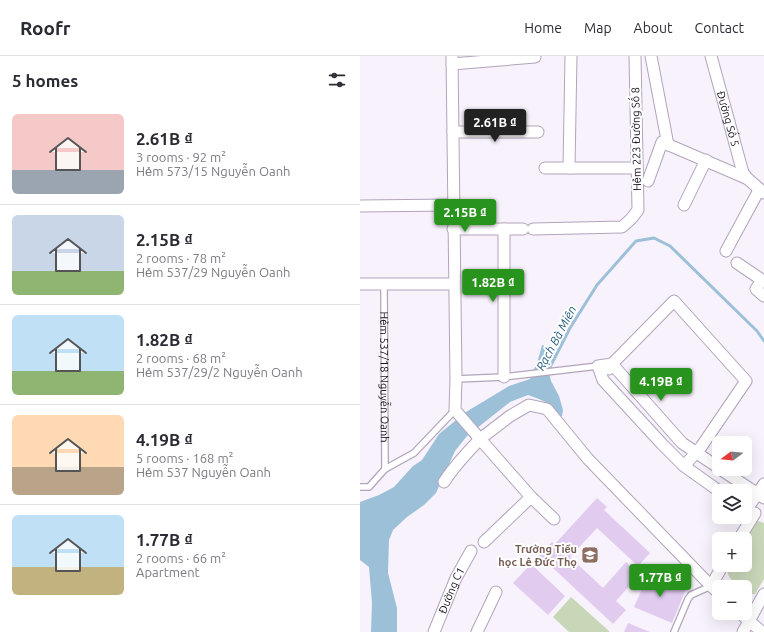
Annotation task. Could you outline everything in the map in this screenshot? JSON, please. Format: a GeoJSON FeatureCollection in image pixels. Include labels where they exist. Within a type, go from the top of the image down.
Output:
{"type":"FeatureCollection","features":[{"type":"Feature","properties":{"kind":"street"},"geometry":{"type":"LineString","coordinates":[[569,168],[571,56]]}},
{"type":"Feature","properties":{"kind":"street","name":"Hẻm 223 Đường Số 8"},"geometry":{"type":"LineString","coordinates":[[504,229],[622,227],[638,210],[635,56]]}},
{"type":"Feature","properties":{"kind":"street","name":"Hẻm 223 Đường Số 8"},"geometry":{"type":"LineString","coordinates":[[651,56],[668,145]]}},
{"type":"Feature","properties":{"kind":"street","name":"Đường Số 5"},"geometry":{"type":"LineString","coordinates":[[711,56],[743,173],[762,192]]}},
{"type":"Feature","properties":{"kind":"street","name":"Đường Số 5"},"geometry":{"type":"LineString","coordinates":[[718,56],[750,172],[748,179]]}},
{"type":"Feature","properties":{"kind":"street"},"geometry":{"type":"LineString","coordinates":[[535,57],[452,60],[453,229],[457,413],[531,496],[554,519]]}},
{"type":"Feature","properties":{"kind":"street"},"geometry":{"type":"LineString","coordinates":[[453,132],[538,132]]}},
{"type":"Feature","properties":{"kind":"street"},"geometry":{"type":"LineString","coordinates":[[648,181],[662,142],[748,179]]}},
{"type":"Feature","properties":{"kind":"street"},"geometry":{"type":"LineString","coordinates":[[684,205],[706,160]]}},
{"type":"Feature","properties":{"kind":"street"},"geometry":{"type":"LineString","coordinates":[[545,168],[636,168]]}},
{"type":"Feature","properties":{"kind":"street"},"geometry":{"type":"LineString","coordinates":[[726,252],[762,192]]}},
{"type":"Feature","properties":{"kind":"street"},"geometry":{"type":"LineString","coordinates":[[360,206],[453,205]]}},
{"type":"Feature","properties":{"kind":"street"},"geometry":{"type":"LineString","coordinates":[[453,229],[504,229],[507,376]]}},
{"type":"Feature","properties":{"kind":"street"},"geometry":{"type":"LineString","coordinates":[[738,264],[763,279],[756,289],[764,296]]}},
{"type":"Feature","properties":{"kind":"street"},"geometry":{"type":"LineString","coordinates":[[360,284],[454,284]]}},
{"type":"Feature","properties":{"kind":"street"},"geometry":{"type":"LineString","coordinates":[[603,380],[612,364],[674,301],[746,381],[696,453],[684,466]]}},
{"type":"Feature","properties":{"kind":"street"},"geometry":{"type":"LineString","coordinates":[[612,364],[598,366],[603,380],[684,466],[712,486]]}},
{"type":"Feature","properties":{"kind":"street"},"geometry":{"type":"LineString","coordinates":[[612,364],[682,444],[712,464]]}},
{"type":"Feature","properties":{"kind":"street"},"geometry":{"type":"LineString","coordinates":[[444,482],[456,464],[478,437],[528,405],[547,409],[588,460],[712,587]]}},
{"type":"Feature","properties":{"kind":"street"},"geometry":{"type":"LineString","coordinates":[[731,476],[761,496]]}},
{"type":"Feature","properties":{"kind":"street"},"geometry":{"type":"LineString","coordinates":[[743,532],[761,496],[764,484]]}},
{"type":"Feature","properties":{"kind":"street"},"geometry":{"type":"LineString","coordinates":[[484,542],[531,496]]}},
{"type":"Feature","properties":{"kind":"street","name":"Đường C1"},"geometry":{"type":"LineString","coordinates":[[434,632],[456,578],[471,551]]}},
{"type":"Feature","properties":{"kind":"street"},"geometry":{"type":"LineString","coordinates":[[477,632],[496,592]]}},
{"type":"Feature","properties":{"kind":"street"},"geometry":{"type":"LineString","coordinates":[[752,608],[764,594]]}},
{"type":"Feature","properties":{"kind":"street"},"geometry":{"type":"LineString","coordinates":[[743,632],[744,620]]}},
{"type":"Feature","properties":{"kind":"street"},"geometry":{"type":"LineString","coordinates":[[748,620],[762,632]]}},
{"type":"Feature","properties":{"kind":"lane","name":"Hẻm 537/18 Nguyễn Oanh"},"geometry":{"type":"LineString","coordinates":[[384,284],[385,469]]}},
{"type":"Feature","properties":{"kind":"lane"},"geometry":{"type":"LineString","coordinates":[[456,379],[564,371],[598,366]]}},
{"type":"Feature","properties":{"kind":"lane"},"geometry":{"type":"LineString","coordinates":[[360,487],[369,487],[385,469],[414,453],[457,413]]}},
{"type":"Feature","properties":{"kind":"lane"},"geometry":{"type":"LineString","coordinates":[[674,632],[691,594],[712,590]]}},
{"type":"Feature","properties":{"kind":"green space"},"geometry":{"type":"Polygon","coordinates":[[[758,521],[764,523],[764,579],[755,594],[752,594],[752,580],[732,580],[727,572],[752,572],[752,532],[749,532],[755,522],[758,521]]]}},
{"type":"Feature","properties":{"kind":"green space"},"geometry":{"type":"Polygon","coordinates":[[[571,597],[609,632],[569,632],[553,617],[571,597]]]}},
{"type":"Feature","properties":{"kind":"water"},"geometry":{"type":"Polygon","coordinates":[[[542,345],[545,346],[545,358],[551,381],[559,396],[563,410],[562,416],[559,418],[551,405],[528,395],[510,402],[467,436],[455,451],[436,493],[424,505],[407,517],[393,530],[389,540],[388,573],[397,608],[397,632],[371,632],[372,603],[369,567],[360,560],[360,502],[379,495],[394,487],[413,466],[422,460],[439,434],[466,412],[509,386],[530,379],[538,360],[542,345]]]}},
{"type":"Feature","properties":{"kind":"building"},"geometry":{"type":"Polygon","coordinates":[[[597,498],[607,507],[604,510],[650,553],[638,566],[597,528],[570,557],[603,588],[626,562],[639,575],[616,601],[626,610],[613,624],[539,555],[552,542],[555,544],[597,498]]]}},
{"type":"Feature","properties":{"kind":"building"},"geometry":{"type":"Polygon","coordinates":[[[531,564],[565,596],[548,615],[513,583],[531,564]]]}},
{"type":"Feature","properties":{"kind":"building"},"geometry":{"type":"Polygon","coordinates":[[[649,573],[686,589],[672,623],[634,607],[649,573]]]}},
{"type":"Feature","properties":{"kind":"building"},"geometry":{"type":"Polygon","coordinates":[[[628,623],[650,632],[624,632],[628,623]]]}},
{"type":"Feature","properties":{"kind":"waterway","name":"Rạch Bà Miên"},"geometry":{"type":"LineString","coordinates":[[548,371],[570,328],[597,285],[636,241],[654,238],[670,246],[757,331],[764,341]]}},
{"type":"Feature","properties":{"kind":"place","name":"Trường Tiểu học Lê Đức Thọ"},"geometry":{"type":"Point","coordinates":[590,555]}}]}
